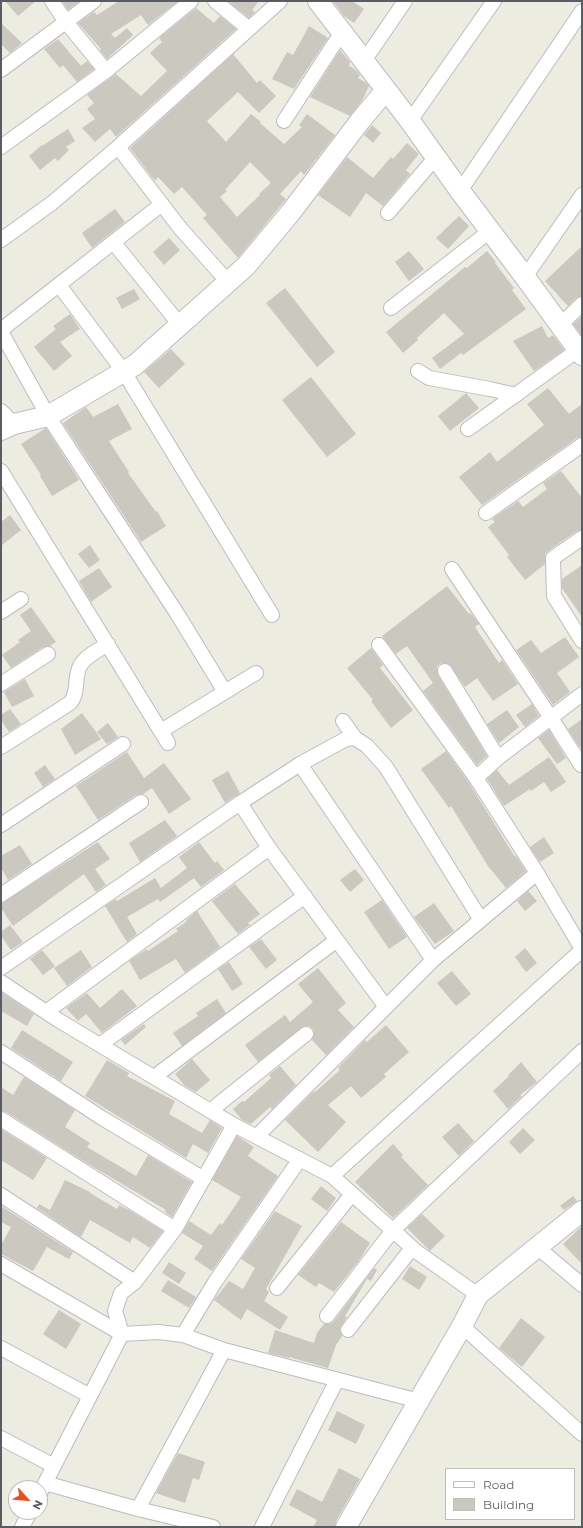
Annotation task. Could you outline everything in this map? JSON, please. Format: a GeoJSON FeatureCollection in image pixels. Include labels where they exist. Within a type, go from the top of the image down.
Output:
{"type":"FeatureCollection","features":[{"type":"Feature","properties":{"kind":"street"},"geometry":{"type":"LineString","coordinates":[[52,1],[66,22],[106,71]]}},
{"type":"Feature","properties":{"kind":"street"},"geometry":{"type":"LineString","coordinates":[[1,70],[94,1]]}},
{"type":"Feature","properties":{"kind":"street"},"geometry":{"type":"LineString","coordinates":[[1,147],[106,71],[191,1]]}},
{"type":"Feature","properties":{"kind":"street"},"geometry":{"type":"LineString","coordinates":[[216,1],[250,29]]}},
{"type":"Feature","properties":{"kind":"street"},"geometry":{"type":"LineString","coordinates":[[1,240],[52,203],[118,147],[280,1]]}},
{"type":"Feature","properties":{"kind":"street"},"geometry":{"type":"LineString","coordinates":[[318,1],[410,121],[580,353],[468,429]]}},
{"type":"Feature","properties":{"kind":"street"},"geometry":{"type":"LineString","coordinates":[[364,61],[404,1]]}},
{"type":"Feature","properties":{"kind":"street"},"geometry":{"type":"LineString","coordinates":[[410,121],[494,1]]}},
{"type":"Feature","properties":{"kind":"street"},"geometry":{"type":"LineString","coordinates":[[460,191],[582,11]]}},
{"type":"Feature","properties":{"kind":"street"},"geometry":{"type":"LineString","coordinates":[[284,121],[342,32]]}},
{"type":"Feature","properties":{"kind":"street"},"geometry":{"type":"LineString","coordinates":[[5,422],[48,416],[135,366],[246,266],[286,218],[360,121],[386,90]]}},
{"type":"Feature","properties":{"kind":"street"},"geometry":{"type":"LineString","coordinates":[[118,147],[180,228],[228,282]]}},
{"type":"Feature","properties":{"kind":"street"},"geometry":{"type":"LineString","coordinates":[[388,213],[436,157]]}},
{"type":"Feature","properties":{"kind":"street"},"geometry":{"type":"LineString","coordinates":[[525,277],[582,195]]}},
{"type":"Feature","properties":{"kind":"street"},"geometry":{"type":"LineString","coordinates":[[162,204],[1,331],[48,416],[178,615],[225,692]]}},
{"type":"Feature","properties":{"kind":"street"},"geometry":{"type":"LineString","coordinates":[[391,308],[490,231]]}},
{"type":"Feature","properties":{"kind":"street"},"geometry":{"type":"LineString","coordinates":[[114,243],[180,325]]}},
{"type":"Feature","properties":{"kind":"street"},"geometry":{"type":"LineString","coordinates":[[59,285],[124,372],[272,615]]}},
{"type":"Feature","properties":{"kind":"street"},"geometry":{"type":"LineString","coordinates":[[560,325],[582,304]]}},
{"type":"Feature","properties":{"kind":"street"},"geometry":{"type":"LineString","coordinates":[[418,371],[429,378],[516,395]]}},
{"type":"Feature","properties":{"kind":"street"},"geometry":{"type":"LineString","coordinates":[[486,513],[582,445]]}},
{"type":"Feature","properties":{"kind":"street"},"geometry":{"type":"LineString","coordinates":[[1,471],[165,737],[225,692],[256,673]]}},
{"type":"Feature","properties":{"kind":"street"},"geometry":{"type":"LineString","coordinates":[[582,538],[553,558],[554,596],[582,641]]}},
{"type":"Feature","properties":{"kind":"street"},"geometry":{"type":"LineString","coordinates":[[452,569],[581,766]]}},
{"type":"Feature","properties":{"kind":"street"},"geometry":{"type":"LineString","coordinates":[[1,612],[21,599]]}},
{"type":"Feature","properties":{"kind":"street"},"geometry":{"type":"LineString","coordinates":[[1,747],[70,703],[75,696],[77,673],[80,665],[84,660],[108,644]]}},
{"type":"Feature","properties":{"kind":"street"},"geometry":{"type":"LineString","coordinates":[[332,1176],[582,950],[537,873],[476,778],[379,644]]}},
{"type":"Feature","properties":{"kind":"street"},"geometry":{"type":"LineString","coordinates":[[1,684],[48,654]]}},
{"type":"Feature","properties":{"kind":"street"},"geometry":{"type":"LineString","coordinates":[[445,671],[498,758]]}},
{"type":"Feature","properties":{"kind":"street"},"geometry":{"type":"LineString","coordinates":[[476,778],[498,758],[582,694]]}},
{"type":"Feature","properties":{"kind":"street"},"geometry":{"type":"LineString","coordinates":[[343,721],[355,738],[367,746],[386,767],[481,920]]}},
{"type":"Feature","properties":{"kind":"street"},"geometry":{"type":"LineString","coordinates":[[1,968],[240,803],[300,764],[346,739],[355,738]]}},
{"type":"Feature","properties":{"kind":"street"},"geometry":{"type":"LineString","coordinates":[[1,825],[123,744]]}},
{"type":"Feature","properties":{"kind":"street"},"geometry":{"type":"LineString","coordinates":[[300,764],[433,960]]}},
{"type":"Feature","properties":{"kind":"street"},"geometry":{"type":"LineString","coordinates":[[1,895],[141,802]]}},
{"type":"Feature","properties":{"kind":"street"},"geometry":{"type":"LineString","coordinates":[[240,803],[269,848],[386,1007]]}},
{"type":"Feature","properties":{"kind":"street"},"geometry":{"type":"LineString","coordinates":[[46,1012],[269,848]]}},
{"type":"Feature","properties":{"kind":"street"},"geometry":{"type":"LineString","coordinates":[[257,1136],[433,960],[537,873]]}},
{"type":"Feature","properties":{"kind":"street"},"geometry":{"type":"LineString","coordinates":[[101,1044],[305,896]]}},
{"type":"Feature","properties":{"kind":"street"},"geometry":{"type":"LineString","coordinates":[[154,1077],[337,940]]}},
{"type":"Feature","properties":{"kind":"street"},"geometry":{"type":"LineString","coordinates":[[1,982],[46,1012],[210,1111],[332,1176],[412,1248],[478,1295]]}},
{"type":"Feature","properties":{"kind":"street"},"geometry":{"type":"LineString","coordinates":[[210,1111],[306,1034]]}},
{"type":"Feature","properties":{"kind":"street"},"geometry":{"type":"LineString","coordinates":[[327,1316],[393,1230],[582,1051]]}},
{"type":"Feature","properties":{"kind":"street"},"geometry":{"type":"LineString","coordinates":[[1,1052],[102,1118],[204,1179]]}},
{"type":"Feature","properties":{"kind":"street"},"geometry":{"type":"LineString","coordinates":[[1,1119],[175,1229]]}},
{"type":"Feature","properties":{"kind":"street"},"geometry":{"type":"LineString","coordinates":[[46,1480],[122,1334],[115,1311],[121,1293],[135,1282],[175,1229],[234,1125]]}},
{"type":"Feature","properties":{"kind":"street"},"geometry":{"type":"LineString","coordinates":[[184,1335],[215,1282],[300,1159]]}},
{"type":"Feature","properties":{"kind":"street"},"geometry":{"type":"LineString","coordinates":[[277,1288],[352,1194]]}},
{"type":"Feature","properties":{"kind":"street"},"geometry":{"type":"LineString","coordinates":[[1,1195],[135,1282]]}},
{"type":"Feature","properties":{"kind":"street"},"geometry":{"type":"LineString","coordinates":[[346,1527],[462,1326],[478,1295],[582,1211]]}},
{"type":"Feature","properties":{"kind":"street"},"geometry":{"type":"LineString","coordinates":[[537,1247],[582,1285]]}},
{"type":"Feature","properties":{"kind":"street"},"geometry":{"type":"LineString","coordinates":[[348,1330],[412,1248]]}},
{"type":"Feature","properties":{"kind":"street"},"geometry":{"type":"LineString","coordinates":[[1,1264],[122,1334],[158,1332],[184,1335],[224,1350],[419,1400]]}},
{"type":"Feature","properties":{"kind":"street"},"geometry":{"type":"LineString","coordinates":[[462,1326],[582,1434]]}},
{"type":"Feature","properties":{"kind":"street"},"geometry":{"type":"LineString","coordinates":[[1,1348],[90,1396]]}},
{"type":"Feature","properties":{"kind":"street"},"geometry":{"type":"LineString","coordinates":[[138,1509],[224,1350]]}},
{"type":"Feature","properties":{"kind":"street"},"geometry":{"type":"LineString","coordinates":[[262,1527],[337,1380]]}},
{"type":"Feature","properties":{"kind":"street"},"geometry":{"type":"LineString","coordinates":[[1,1438],[54,1466]]}},
{"type":"Feature","properties":{"kind":"street"},"geometry":{"type":"LineString","coordinates":[[48,1489],[213,1527]]}},
{"type":"Feature","properties":{"kind":"building"},"geometry":{"type":"Polygon","coordinates":[[[5,1],[36,1],[18,16],[5,1]]]}},
{"type":"Feature","properties":{"kind":"building"},"geometry":{"type":"Polygon","coordinates":[[[62,1],[80,1],[68,10],[62,1]]]}},
{"type":"Feature","properties":{"kind":"building"},"geometry":{"type":"Polygon","coordinates":[[[119,1],[178,1],[148,25],[141,15],[111,34],[115,38],[127,28],[133,35],[107,59],[100,50],[101,49],[78,23],[94,12],[97,15],[119,1]]]}},
{"type":"Feature","properties":{"kind":"building"},"geometry":{"type":"Polygon","coordinates":[[[232,1],[259,1],[252,10],[255,12],[249,18],[230,3],[232,1]]]}},
{"type":"Feature","properties":{"kind":"building"},"geometry":{"type":"Polygon","coordinates":[[[333,1],[352,1],[364,9],[354,23],[344,16],[333,1]]]}},
{"type":"Feature","properties":{"kind":"building"},"geometry":{"type":"Polygon","coordinates":[[[196,8],[214,23],[220,16],[236,29],[116,137],[110,129],[95,142],[82,128],[95,119],[87,109],[94,103],[87,95],[116,74],[141,96],[167,71],[150,53],[162,42],[159,38],[196,8]]]}},
{"type":"Feature","properties":{"kind":"building"},"geometry":{"type":"Polygon","coordinates":[[[1,23],[22,43],[10,53],[1,44],[1,23]]]}},
{"type":"Feature","properties":{"kind":"building"},"geometry":{"type":"Polygon","coordinates":[[[309,26],[328,38],[294,89],[272,79],[287,52],[293,55],[309,26]]]}},
{"type":"Feature","properties":{"kind":"building"},"geometry":{"type":"Polygon","coordinates":[[[58,39],[81,66],[87,61],[94,69],[77,82],[63,65],[60,68],[44,49],[58,39]]]}},
{"type":"Feature","properties":{"kind":"building"},"geometry":{"type":"Polygon","coordinates":[[[340,50],[350,62],[349,66],[355,69],[360,75],[358,78],[369,86],[362,101],[350,116],[310,97],[340,50]]]}},
{"type":"Feature","properties":{"kind":"building"},"geometry":{"type":"Polygon","coordinates":[[[233,54],[257,83],[260,80],[276,96],[259,113],[238,92],[207,121],[226,142],[251,114],[284,144],[302,127],[299,125],[307,114],[335,135],[304,175],[301,171],[280,194],[286,199],[238,258],[203,218],[207,215],[182,187],[174,194],[158,177],[155,181],[130,148],[233,54]],[[250,162],[225,190],[227,191],[220,197],[237,217],[271,183],[250,162]]]}},
{"type":"Feature","properties":{"kind":"building"},"geometry":{"type":"Polygon","coordinates":[[[372,125],[381,133],[373,143],[364,135],[372,125]]]}},
{"type":"Feature","properties":{"kind":"building"},"geometry":{"type":"Polygon","coordinates":[[[68,129],[75,141],[66,147],[69,150],[58,161],[55,158],[40,170],[29,156],[42,145],[68,129]]]}},
{"type":"Feature","properties":{"kind":"building"},"geometry":{"type":"Polygon","coordinates":[[[407,143],[419,154],[406,170],[410,174],[383,206],[366,193],[350,217],[318,195],[347,157],[373,178],[391,157],[393,159],[407,143]]]}},
{"type":"Feature","properties":{"kind":"building"},"geometry":{"type":"Polygon","coordinates":[[[115,209],[125,222],[92,248],[82,233],[115,209]]]}},
{"type":"Feature","properties":{"kind":"building"},"geometry":{"type":"Polygon","coordinates":[[[459,216],[469,226],[448,249],[436,238],[459,216]]]}},
{"type":"Feature","properties":{"kind":"building"},"geometry":{"type":"Polygon","coordinates":[[[169,238],[180,250],[164,265],[153,252],[169,238]]]}},
{"type":"Feature","properties":{"kind":"building"},"geometry":{"type":"Polygon","coordinates":[[[582,246],[582,296],[576,298],[568,306],[545,281],[582,246]]]}},
{"type":"Feature","properties":{"kind":"building"},"geometry":{"type":"Polygon","coordinates":[[[409,251],[424,269],[409,281],[395,262],[409,251]]]}},
{"type":"Feature","properties":{"kind":"building"},"geometry":{"type":"Polygon","coordinates":[[[487,251],[514,288],[512,290],[526,309],[463,355],[461,353],[440,369],[432,358],[464,334],[444,313],[403,353],[386,332],[465,267],[467,268],[487,251]]]}},
{"type":"Feature","properties":{"kind":"building"},"geometry":{"type":"Polygon","coordinates":[[[285,288],[335,352],[317,367],[266,303],[285,288]]]}},
{"type":"Feature","properties":{"kind":"building"},"geometry":{"type":"Polygon","coordinates":[[[134,289],[140,299],[122,309],[116,298],[134,289]]]}},
{"type":"Feature","properties":{"kind":"building"},"geometry":{"type":"Polygon","coordinates":[[[70,314],[80,329],[60,342],[72,356],[54,371],[34,347],[56,329],[53,326],[70,314]]]}},
{"type":"Feature","properties":{"kind":"building"},"geometry":{"type":"Polygon","coordinates":[[[582,316],[582,336],[573,324],[582,316]]]}},
{"type":"Feature","properties":{"kind":"building"},"geometry":{"type":"Polygon","coordinates":[[[542,326],[548,338],[553,335],[564,350],[534,371],[513,341],[542,326]]]}},
{"type":"Feature","properties":{"kind":"building"},"geometry":{"type":"Polygon","coordinates":[[[171,349],[185,364],[159,388],[144,372],[171,349]]]}},
{"type":"Feature","properties":{"kind":"building"},"geometry":{"type":"Polygon","coordinates":[[[311,377],[356,434],[327,457],[282,400],[311,377]]]}},
{"type":"Feature","properties":{"kind":"building"},"geometry":{"type":"Polygon","coordinates":[[[548,388],[569,414],[582,404],[582,437],[577,438],[482,505],[459,477],[490,452],[497,462],[544,425],[527,404],[548,388]]]}},
{"type":"Feature","properties":{"kind":"building"},"geometry":{"type":"Polygon","coordinates":[[[466,393],[479,408],[450,431],[438,416],[466,393]]]}},
{"type":"Feature","properties":{"kind":"building"},"geometry":{"type":"Polygon","coordinates":[[[118,404],[132,429],[109,441],[129,472],[128,473],[156,512],[157,511],[166,526],[141,542],[63,423],[86,407],[93,417],[118,404]]]}},
{"type":"Feature","properties":{"kind":"building"},"geometry":{"type":"Polygon","coordinates":[[[46,428],[79,480],[52,496],[40,476],[41,475],[21,444],[46,428]]]}},
{"type":"Feature","properties":{"kind":"building"},"geometry":{"type":"Polygon","coordinates":[[[561,471],[582,498],[582,530],[577,531],[548,551],[545,554],[545,564],[525,580],[507,557],[509,555],[488,527],[495,522],[492,519],[518,501],[523,507],[547,489],[543,483],[561,471]]]}},
{"type":"Feature","properties":{"kind":"building"},"geometry":{"type":"Polygon","coordinates":[[[10,515],[21,530],[1,546],[1,522],[10,515]]]}},
{"type":"Feature","properties":{"kind":"building"},"geometry":{"type":"Polygon","coordinates":[[[90,545],[100,560],[89,568],[78,554],[90,545]]]}},
{"type":"Feature","properties":{"kind":"building"},"geometry":{"type":"Polygon","coordinates":[[[582,565],[582,617],[562,588],[562,579],[582,565]]]}},
{"type":"Feature","properties":{"kind":"building"},"geometry":{"type":"Polygon","coordinates":[[[99,568],[112,587],[91,602],[79,581],[99,568]]]}},
{"type":"Feature","properties":{"kind":"building"},"geometry":{"type":"Polygon","coordinates":[[[447,586],[469,614],[470,613],[472,615],[479,624],[475,627],[499,663],[502,660],[518,684],[493,701],[477,678],[465,687],[449,664],[440,664],[437,667],[438,675],[487,756],[477,765],[423,691],[433,683],[407,646],[396,654],[382,636],[447,586]]]}},
{"type":"Feature","properties":{"kind":"building"},"geometry":{"type":"Polygon","coordinates":[[[31,607],[56,642],[50,646],[43,647],[11,668],[2,655],[20,642],[18,640],[31,631],[20,615],[31,607]]]}},
{"type":"Feature","properties":{"kind":"building"},"geometry":{"type":"Polygon","coordinates":[[[565,637],[579,657],[557,673],[570,692],[553,705],[516,650],[531,640],[541,653],[565,637]]]}},
{"type":"Feature","properties":{"kind":"building"},"geometry":{"type":"Polygon","coordinates":[[[371,648],[383,665],[380,668],[413,710],[391,728],[371,701],[373,700],[347,668],[371,648]]]}},
{"type":"Feature","properties":{"kind":"building"},"geometry":{"type":"Polygon","coordinates":[[[25,679],[34,696],[12,707],[4,692],[25,679]]]}},
{"type":"Feature","properties":{"kind":"building"},"geometry":{"type":"Polygon","coordinates":[[[532,704],[539,716],[525,727],[516,715],[532,704]]]}},
{"type":"Feature","properties":{"kind":"building"},"geometry":{"type":"Polygon","coordinates":[[[10,709],[21,724],[9,732],[1,720],[1,715],[10,709]]]}},
{"type":"Feature","properties":{"kind":"building"},"geometry":{"type":"Polygon","coordinates":[[[507,710],[519,727],[499,743],[487,724],[507,710]]]}},
{"type":"Feature","properties":{"kind":"building"},"geometry":{"type":"Polygon","coordinates":[[[82,713],[101,739],[75,755],[61,729],[82,713]]]}},
{"type":"Feature","properties":{"kind":"building"},"geometry":{"type":"Polygon","coordinates":[[[582,719],[582,747],[580,748],[568,729],[582,719]]]}},
{"type":"Feature","properties":{"kind":"building"},"geometry":{"type":"Polygon","coordinates":[[[108,723],[118,737],[107,744],[97,732],[108,723]]]}},
{"type":"Feature","properties":{"kind":"building"},"geometry":{"type":"Polygon","coordinates":[[[549,730],[566,758],[557,764],[538,738],[549,730]]]}},
{"type":"Feature","properties":{"kind":"building"},"geometry":{"type":"Polygon","coordinates":[[[446,751],[469,783],[515,857],[516,856],[526,871],[506,888],[488,866],[451,806],[449,808],[421,769],[446,751]]]}},
{"type":"Feature","properties":{"kind":"building"},"geometry":{"type":"Polygon","coordinates":[[[127,752],[144,778],[164,763],[191,799],[169,814],[152,788],[143,794],[136,795],[98,820],[76,786],[127,752]]]}},
{"type":"Feature","properties":{"kind":"building"},"geometry":{"type":"Polygon","coordinates":[[[549,757],[566,782],[551,792],[544,782],[531,791],[530,789],[504,806],[487,779],[497,770],[509,785],[549,757]]]}},
{"type":"Feature","properties":{"kind":"building"},"geometry":{"type":"Polygon","coordinates":[[[45,765],[55,779],[43,787],[34,773],[45,765]]]}},
{"type":"Feature","properties":{"kind":"building"},"geometry":{"type":"Polygon","coordinates":[[[228,771],[240,793],[225,803],[212,780],[228,771]]]}},
{"type":"Feature","properties":{"kind":"building"},"geometry":{"type":"Polygon","coordinates":[[[165,820],[177,836],[140,862],[129,843],[165,820]]]}},
{"type":"Feature","properties":{"kind":"building"},"geometry":{"type":"Polygon","coordinates":[[[544,837],[554,853],[540,862],[530,847],[544,837]]]}},
{"type":"Feature","properties":{"kind":"building"},"geometry":{"type":"Polygon","coordinates":[[[98,842],[110,859],[95,869],[106,885],[96,892],[84,874],[13,926],[1,908],[1,904],[98,842]]]}},
{"type":"Feature","properties":{"kind":"building"},"geometry":{"type":"Polygon","coordinates":[[[199,842],[215,863],[217,861],[224,870],[201,887],[194,878],[160,902],[158,899],[127,917],[137,934],[127,942],[105,906],[116,899],[117,901],[155,878],[161,888],[187,868],[179,857],[199,842]]]}},
{"type":"Feature","properties":{"kind":"building"},"geometry":{"type":"Polygon","coordinates":[[[20,845],[32,864],[8,880],[1,868],[1,856],[20,845]]]}},
{"type":"Feature","properties":{"kind":"building"},"geometry":{"type":"Polygon","coordinates":[[[355,869],[364,880],[350,892],[340,880],[355,869]]]}},
{"type":"Feature","properties":{"kind":"building"},"geometry":{"type":"Polygon","coordinates":[[[235,884],[260,914],[248,923],[250,925],[238,934],[212,901],[235,884]]]}},
{"type":"Feature","properties":{"kind":"building"},"geometry":{"type":"Polygon","coordinates":[[[528,891],[537,901],[525,911],[517,901],[528,891]]]}},
{"type":"Feature","properties":{"kind":"building"},"geometry":{"type":"Polygon","coordinates":[[[382,900],[407,937],[389,949],[364,912],[382,900]]]}},
{"type":"Feature","properties":{"kind":"building"},"geometry":{"type":"Polygon","coordinates":[[[434,903],[454,931],[435,944],[414,917],[434,903]]]}},
{"type":"Feature","properties":{"kind":"building"},"geometry":{"type":"Polygon","coordinates":[[[197,911],[220,947],[185,973],[176,959],[140,980],[129,961],[147,949],[148,951],[178,931],[176,929],[197,911]]]}},
{"type":"Feature","properties":{"kind":"building"},"geometry":{"type":"Polygon","coordinates":[[[10,925],[23,942],[11,950],[1,936],[1,932],[10,925]]]}},
{"type":"Feature","properties":{"kind":"building"},"geometry":{"type":"Polygon","coordinates":[[[261,939],[277,960],[266,969],[249,947],[261,939]]]}},
{"type":"Feature","properties":{"kind":"building"},"geometry":{"type":"Polygon","coordinates":[[[525,948],[537,963],[526,972],[515,957],[525,948]]]}},
{"type":"Feature","properties":{"kind":"building"},"geometry":{"type":"Polygon","coordinates":[[[42,950],[55,966],[43,975],[30,959],[42,950]]]}},
{"type":"Feature","properties":{"kind":"building"},"geometry":{"type":"Polygon","coordinates":[[[81,950],[92,967],[67,986],[54,968],[81,950]]]}},
{"type":"Feature","properties":{"kind":"building"},"geometry":{"type":"Polygon","coordinates":[[[229,962],[243,984],[232,991],[218,969],[229,962]]]}},
{"type":"Feature","properties":{"kind":"building"},"geometry":{"type":"Polygon","coordinates":[[[318,968],[346,1003],[338,1010],[354,1027],[326,1055],[312,1040],[314,1033],[313,1029],[309,1026],[304,1026],[258,1062],[245,1045],[285,1015],[290,1022],[313,1002],[298,984],[318,968]]]}},
{"type":"Feature","properties":{"kind":"building"},"geometry":{"type":"Polygon","coordinates":[[[452,971],[471,994],[456,1006],[437,983],[452,971]]]}},
{"type":"Feature","properties":{"kind":"building"},"geometry":{"type":"Polygon","coordinates":[[[122,989],[137,1006],[102,1033],[86,1014],[78,1021],[66,1008],[87,993],[100,1008],[122,989]]]}},
{"type":"Feature","properties":{"kind":"building"},"geometry":{"type":"Polygon","coordinates":[[[1,992],[34,1014],[27,1026],[1,1011],[1,992]]]}},
{"type":"Feature","properties":{"kind":"building"},"geometry":{"type":"Polygon","coordinates":[[[217,999],[226,1013],[182,1046],[173,1033],[198,1016],[196,1013],[217,999]]]}},
{"type":"Feature","properties":{"kind":"building"},"geometry":{"type":"Polygon","coordinates":[[[144,1024],[146,1027],[125,1045],[121,1040],[144,1024]]]}},
{"type":"Feature","properties":{"kind":"building"},"geometry":{"type":"Polygon","coordinates":[[[386,1025],[409,1052],[384,1074],[386,1077],[361,1098],[351,1086],[328,1105],[346,1122],[318,1152],[285,1120],[314,1091],[315,1092],[340,1070],[338,1068],[365,1040],[367,1042],[386,1025]]]}},
{"type":"Feature","properties":{"kind":"building"},"geometry":{"type":"Polygon","coordinates":[[[22,1030],[73,1062],[61,1081],[11,1048],[22,1030]]]}},
{"type":"Feature","properties":{"kind":"building"},"geometry":{"type":"Polygon","coordinates":[[[192,1059],[210,1080],[196,1092],[185,1086],[175,1074],[192,1059]]]}},
{"type":"Feature","properties":{"kind":"building"},"geometry":{"type":"Polygon","coordinates":[[[107,1060],[129,1073],[127,1076],[175,1101],[169,1114],[202,1133],[210,1120],[222,1128],[208,1153],[193,1144],[186,1158],[85,1096],[107,1060]]]}},
{"type":"Feature","properties":{"kind":"building"},"geometry":{"type":"Polygon","coordinates":[[[521,1062],[537,1082],[520,1095],[522,1096],[508,1109],[493,1091],[521,1062]]]}},
{"type":"Feature","properties":{"kind":"building"},"geometry":{"type":"Polygon","coordinates":[[[280,1066],[296,1085],[272,1109],[270,1107],[251,1124],[242,1120],[233,1109],[242,1101],[244,1102],[271,1078],[269,1075],[280,1066]]]}},
{"type":"Feature","properties":{"kind":"building"},"geometry":{"type":"Polygon","coordinates":[[[24,1077],[75,1110],[65,1127],[90,1143],[87,1147],[136,1176],[148,1155],[192,1182],[172,1217],[165,1212],[166,1210],[80,1159],[6,1112],[1,1111],[1,1087],[13,1095],[24,1077]]]}},
{"type":"Feature","properties":{"kind":"building"},"geometry":{"type":"Polygon","coordinates":[[[458,1123],[474,1141],[459,1156],[442,1137],[458,1123]]]}},
{"type":"Feature","properties":{"kind":"building"},"geometry":{"type":"Polygon","coordinates":[[[523,1128],[535,1140],[520,1154],[509,1142],[523,1128]]]}},
{"type":"Feature","properties":{"kind":"building"},"geometry":{"type":"Polygon","coordinates":[[[1,1129],[47,1158],[33,1180],[1,1160],[1,1129]]]}},
{"type":"Feature","properties":{"kind":"building"},"geometry":{"type":"Polygon","coordinates":[[[237,1136],[254,1147],[248,1156],[278,1176],[212,1271],[194,1259],[203,1246],[182,1233],[189,1221],[211,1235],[220,1223],[222,1225],[241,1197],[212,1180],[237,1136]]]}},
{"type":"Feature","properties":{"kind":"building"},"geometry":{"type":"Polygon","coordinates":[[[393,1144],[403,1155],[401,1157],[428,1185],[393,1218],[355,1182],[393,1144]]]}},
{"type":"Feature","properties":{"kind":"building"},"geometry":{"type":"Polygon","coordinates":[[[65,1180],[90,1192],[117,1209],[119,1205],[129,1210],[163,1231],[150,1248],[133,1237],[130,1243],[90,1220],[81,1237],[37,1208],[39,1204],[50,1210],[65,1180]]]}},
{"type":"Feature","properties":{"kind":"building"},"geometry":{"type":"Polygon","coordinates":[[[321,1186],[336,1198],[327,1211],[311,1199],[321,1186]]]}},
{"type":"Feature","properties":{"kind":"building"},"geometry":{"type":"Polygon","coordinates":[[[573,1196],[577,1201],[564,1210],[560,1206],[573,1196]]]}},
{"type":"Feature","properties":{"kind":"building"},"geometry":{"type":"Polygon","coordinates":[[[1,1206],[73,1252],[69,1259],[47,1247],[33,1271],[1,1254],[1,1245],[11,1227],[1,1222],[1,1206]]]}},
{"type":"Feature","properties":{"kind":"building"},"geometry":{"type":"Polygon","coordinates":[[[275,1211],[302,1226],[266,1289],[269,1292],[264,1301],[288,1317],[280,1330],[247,1309],[241,1320],[214,1300],[229,1281],[243,1289],[255,1268],[241,1259],[275,1211]]]}},
{"type":"Feature","properties":{"kind":"building"},"geometry":{"type":"Polygon","coordinates":[[[422,1214],[445,1236],[430,1251],[407,1228],[422,1214]]]}},
{"type":"Feature","properties":{"kind":"building"},"geometry":{"type":"Polygon","coordinates":[[[341,1222],[370,1243],[360,1259],[334,1292],[319,1283],[316,1287],[298,1275],[341,1222]]]}},
{"type":"Feature","properties":{"kind":"building"},"geometry":{"type":"Polygon","coordinates":[[[582,1226],[582,1264],[563,1244],[582,1226]]]}},
{"type":"Feature","properties":{"kind":"building"},"geometry":{"type":"Polygon","coordinates":[[[169,1262],[186,1273],[179,1284],[162,1273],[169,1262]]]}},
{"type":"Feature","properties":{"kind":"building"},"geometry":{"type":"Polygon","coordinates":[[[410,1266],[427,1277],[419,1290],[402,1279],[410,1266]]]}},
{"type":"Feature","properties":{"kind":"building"},"geometry":{"type":"Polygon","coordinates":[[[374,1268],[377,1270],[371,1281],[367,1279],[345,1316],[347,1317],[340,1328],[342,1336],[336,1345],[328,1368],[289,1357],[268,1353],[275,1330],[314,1343],[317,1333],[324,1324],[330,1324],[334,1321],[374,1268]]]}},
{"type":"Feature","properties":{"kind":"building"},"geometry":{"type":"Polygon","coordinates":[[[168,1280],[196,1297],[189,1308],[161,1291],[168,1280]]]}},
{"type":"Feature","properties":{"kind":"building"},"geometry":{"type":"Polygon","coordinates":[[[59,1310],[81,1324],[66,1349],[43,1334],[59,1310]]]}},
{"type":"Feature","properties":{"kind":"building"},"geometry":{"type":"Polygon","coordinates":[[[521,1318],[545,1337],[522,1367],[499,1348],[521,1318]]]}},
{"type":"Feature","properties":{"kind":"building"},"geometry":{"type":"Polygon","coordinates":[[[337,1411],[365,1425],[356,1444],[328,1430],[337,1411]]]}},
{"type":"Feature","properties":{"kind":"building"},"geometry":{"type":"Polygon","coordinates":[[[178,1453],[205,1462],[199,1480],[193,1478],[185,1503],[156,1493],[178,1453]]]}},
{"type":"Feature","properties":{"kind":"building"},"geometry":{"type":"Polygon","coordinates":[[[339,1468],[360,1479],[336,1521],[335,1527],[313,1527],[317,1520],[289,1505],[297,1489],[322,1502],[339,1468]]]}}]}
